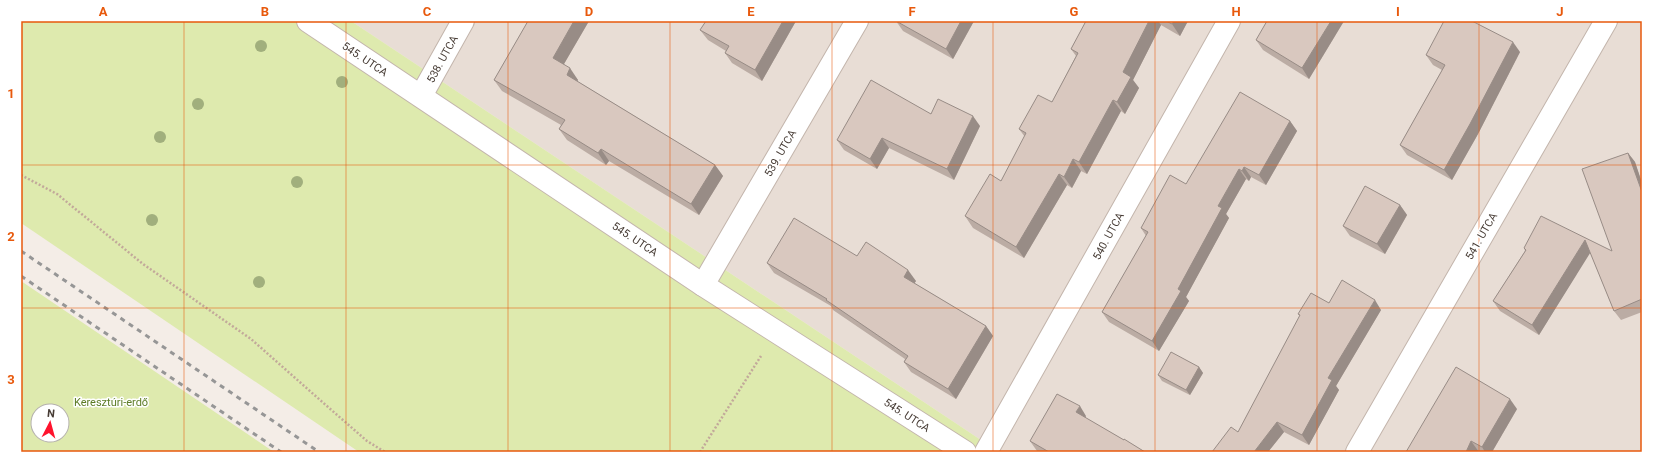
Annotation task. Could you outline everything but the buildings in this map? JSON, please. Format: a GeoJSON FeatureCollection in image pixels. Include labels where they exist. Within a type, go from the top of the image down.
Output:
{"type":"FeatureCollection","features":[{"type":"Feature","properties":{"kind":"street","name":"545. UTCA"},"geometry":{"type":"LineString","coordinates":[[308,21],[703,284],[965,452]]}},
{"type":"Feature","properties":{"kind":"street","name":"538. UTCA"},"geometry":{"type":"LineString","coordinates":[[421,96],[463,21]]}},
{"type":"Feature","properties":{"kind":"street","name":"539. UTCA"},"geometry":{"type":"LineString","coordinates":[[703,284],[857,21]]}},
{"type":"Feature","properties":{"kind":"street","name":"540. UTCA"},"geometry":{"type":"LineString","coordinates":[[986,452],[1229,21]]}},
{"type":"Feature","properties":{"kind":"street","name":"541. UTCA"},"geometry":{"type":"LineString","coordinates":[[1356,452],[1606,21]]}},
{"type":"Feature","properties":{"kind":"path"},"geometry":{"type":"LineString","coordinates":[[21,175],[57,194],[143,264],[252,339],[350,427],[367,441],[385,452]]}},
{"type":"Feature","properties":{"kind":"path"},"geometry":{"type":"LineString","coordinates":[[700,452],[776,331]]}},
{"type":"Feature","properties":{"kind":"shaded area"},"geometry":{"type":"Polygon","coordinates":[[[351,21],[1642,21],[1642,452],[999,452],[351,21]]]}},
{"type":"Feature","properties":{"kind":"green space"},"geometry":{"type":"Polygon","coordinates":[[[21,21],[351,21],[999,452],[359,452],[21,223],[21,21]]]}},
{"type":"Feature","properties":{"kind":"green space","name":"Keresztúri-erdő"},"geometry":{"type":"Polygon","coordinates":[[[21,281],[274,452],[21,452],[21,281]]]}},
{"type":"Feature","properties":{"kind":"railway"},"geometry":{"type":"LineString","coordinates":[[21,251],[319,452]]}},
{"type":"Feature","properties":{"kind":"railway"},"geometry":{"type":"LineString","coordinates":[[21,276],[281,452]]}}]}
